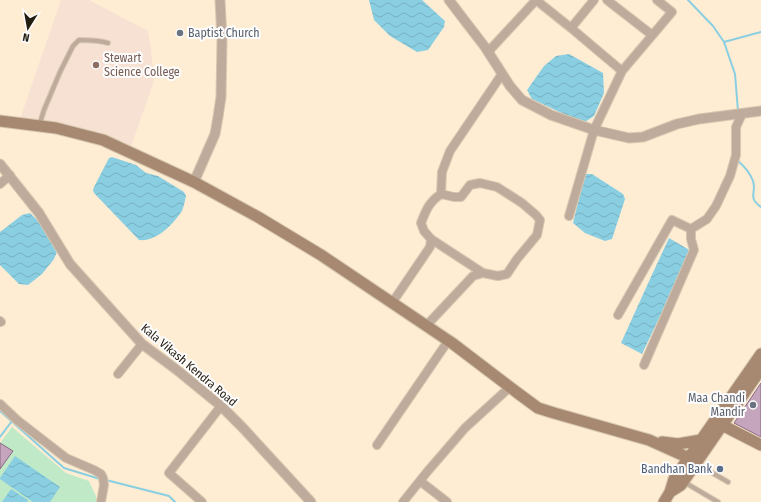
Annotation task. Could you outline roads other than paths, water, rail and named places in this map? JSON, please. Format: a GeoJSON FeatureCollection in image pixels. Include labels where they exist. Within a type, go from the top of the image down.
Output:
{"type":"FeatureCollection","features":[{"type":"Feature","properties":{"kind":"main road"},"geometry":{"type":"LineString","coordinates":[[0,121],[56,128],[103,140],[194,182],[321,255],[448,341],[538,408],[649,440],[678,444],[701,440]]}},
{"type":"Feature","properties":{"kind":"main road"},"geometry":{"type":"LineString","coordinates":[[664,502],[670,492],[674,479],[693,461],[761,354]]}},
{"type":"Feature","properties":{"kind":"main road"},"geometry":{"type":"LineString","coordinates":[[670,492],[683,482],[701,440],[718,423],[761,370]]}},
{"type":"Feature","properties":{"kind":"main road"},"geometry":{"type":"LineString","coordinates":[[718,423],[761,445]]}},
{"type":"Feature","properties":{"kind":"main road"},"geometry":{"type":"LineString","coordinates":[[649,440],[693,461]]}},
{"type":"Feature","properties":{"kind":"street"},"geometry":{"type":"LineString","coordinates":[[194,182],[215,134],[218,117],[221,90],[222,39],[220,0]]}},
{"type":"Feature","properties":{"kind":"street"},"geometry":{"type":"LineString","coordinates":[[450,0],[488,52],[510,86],[522,100],[551,116],[594,130],[629,138],[643,137],[677,124],[699,119],[761,111]]}},
{"type":"Feature","properties":{"kind":"street"},"geometry":{"type":"LineString","coordinates":[[488,52],[536,0],[622,71]]}},
{"type":"Feature","properties":{"kind":"street"},"geometry":{"type":"LineString","coordinates":[[571,28],[594,0]]}},
{"type":"Feature","properties":{"kind":"street"},"geometry":{"type":"LineString","coordinates":[[607,0],[652,36]]}},
{"type":"Feature","properties":{"kind":"street"},"geometry":{"type":"LineString","coordinates":[[569,216],[594,130],[622,71],[672,12],[657,0]]}},
{"type":"Feature","properties":{"kind":"street"},"geometry":{"type":"LineString","coordinates":[[441,194],[442,172],[450,151],[502,74]]}},
{"type":"Feature","properties":{"kind":"street"},"geometry":{"type":"LineString","coordinates":[[691,229],[707,219],[716,206],[730,176],[736,155],[736,127],[742,114]]}},
{"type":"Feature","properties":{"kind":"street","name":"Kala Vikash Kendra Road"},"geometry":{"type":"LineString","coordinates":[[0,164],[39,212],[70,264],[142,344],[221,406],[311,502]]}},
{"type":"Feature","properties":{"kind":"street"},"geometry":{"type":"LineString","coordinates":[[0,184],[10,175]]}},
{"type":"Feature","properties":{"kind":"street"},"geometry":{"type":"LineString","coordinates":[[480,183],[497,187],[522,203],[540,220],[537,235],[517,258],[507,274],[498,276],[483,273],[431,239],[424,231],[421,223],[433,200],[441,194],[461,197],[470,186],[480,183]]}},
{"type":"Feature","properties":{"kind":"street"},"geometry":{"type":"LineString","coordinates":[[618,315],[672,220],[691,229]]}},
{"type":"Feature","properties":{"kind":"street"},"geometry":{"type":"LineString","coordinates":[[644,365],[694,250],[691,239],[691,229]]}},
{"type":"Feature","properties":{"kind":"street"},"geometry":{"type":"LineString","coordinates":[[392,303],[430,247],[431,239]]}},
{"type":"Feature","properties":{"kind":"street"},"geometry":{"type":"LineString","coordinates":[[426,326],[473,276],[483,273]]}},
{"type":"Feature","properties":{"kind":"street"},"geometry":{"type":"LineString","coordinates":[[377,445],[448,341]]}},
{"type":"Feature","properties":{"kind":"street"},"geometry":{"type":"LineString","coordinates":[[118,374],[142,344]]}},
{"type":"Feature","properties":{"kind":"street"},"geometry":{"type":"LineString","coordinates":[[403,502],[465,428],[510,387]]}},
{"type":"Feature","properties":{"kind":"street"},"geometry":{"type":"LineString","coordinates":[[0,404],[17,420],[66,458],[101,474],[104,478],[101,502]]}},
{"type":"Feature","properties":{"kind":"street"},"geometry":{"type":"LineString","coordinates":[[202,502],[169,473],[221,406]]}},
{"type":"Feature","properties":{"kind":"street"},"geometry":{"type":"LineString","coordinates":[[420,481],[447,502]]}},
{"type":"Feature","properties":{"kind":"lane"},"geometry":{"type":"LineString","coordinates":[[39,126],[55,83],[74,46],[79,40],[102,41],[108,43]]}},
{"type":"Feature","properties":{"kind":"lane"},"geometry":{"type":"LineString","coordinates":[[693,461],[728,482]]}},
{"type":"Feature","properties":{"kind":"lane"},"geometry":{"type":"LineString","coordinates":[[683,482],[718,502]]}},
{"type":"Feature","properties":{"kind":"water"},"geometry":{"type":"Polygon","coordinates":[[[369,0],[422,0],[445,21],[444,27],[428,50],[417,52],[390,36],[374,20],[369,0]]]}},
{"type":"Feature","properties":{"kind":"water"},"geometry":{"type":"Polygon","coordinates":[[[569,54],[603,73],[604,93],[594,116],[585,122],[574,119],[532,99],[527,90],[544,66],[556,56],[569,54]]]}},
{"type":"Feature","properties":{"kind":"water"},"geometry":{"type":"Polygon","coordinates":[[[112,157],[136,165],[146,173],[158,176],[184,192],[186,196],[182,211],[164,231],[158,235],[146,240],[139,240],[94,193],[94,187],[109,158],[112,157]]]}},
{"type":"Feature","properties":{"kind":"water"},"geometry":{"type":"Polygon","coordinates":[[[585,174],[592,174],[623,194],[625,199],[612,239],[605,241],[585,233],[573,223],[585,174]]]}},
{"type":"Feature","properties":{"kind":"water"},"geometry":{"type":"Polygon","coordinates":[[[30,213],[56,239],[59,247],[54,259],[42,274],[28,285],[19,284],[0,265],[0,232],[22,215],[30,213]]]}},
{"type":"Feature","properties":{"kind":"water"},"geometry":{"type":"Polygon","coordinates":[[[669,238],[691,251],[642,354],[621,343],[669,238]]]}},
{"type":"Feature","properties":{"kind":"water"},"geometry":{"type":"Polygon","coordinates":[[[15,456],[60,487],[50,502],[33,502],[0,479],[15,456]]]}},
{"type":"Feature","properties":{"kind":"water"},"geometry":{"type":"Polygon","coordinates":[[[11,489],[28,500],[27,502],[2,502],[11,489]]]}},
{"type":"Feature","properties":{"kind":"waterway"},"geometry":{"type":"LineString","coordinates":[[688,0],[713,26],[724,42],[735,74],[738,111]]}},
{"type":"Feature","properties":{"kind":"waterway"},"geometry":{"type":"LineString","coordinates":[[724,42],[761,32]]}},
{"type":"Feature","properties":{"kind":"waterway"},"geometry":{"type":"LineString","coordinates":[[737,160],[750,175],[754,185],[753,198],[761,207]]}},
{"type":"Feature","properties":{"kind":"waterway"},"geometry":{"type":"LineString","coordinates":[[0,411],[64,468],[100,479]]}},
{"type":"Feature","properties":{"kind":"waterway"},"geometry":{"type":"LineString","coordinates":[[0,437],[12,421]]}},
{"type":"Feature","properties":{"kind":"waterway"},"geometry":{"type":"LineString","coordinates":[[106,480],[169,496],[175,502]]}},
{"type":"Feature","properties":{"kind":"place","name":"Baptist Church"},"geometry":{"type":"Point","coordinates":[180,33]}},
{"type":"Feature","properties":{"kind":"place","name":"Stewart Science College"},"geometry":{"type":"Point","coordinates":[96,65]}},
{"type":"Feature","properties":{"kind":"place","name":"Maa Chandi Mandir"},"geometry":{"type":"Point","coordinates":[753,405]}},
{"type":"Feature","properties":{"kind":"place","name":"Bandhan Bank"},"geometry":{"type":"Point","coordinates":[720,469]}}]}
